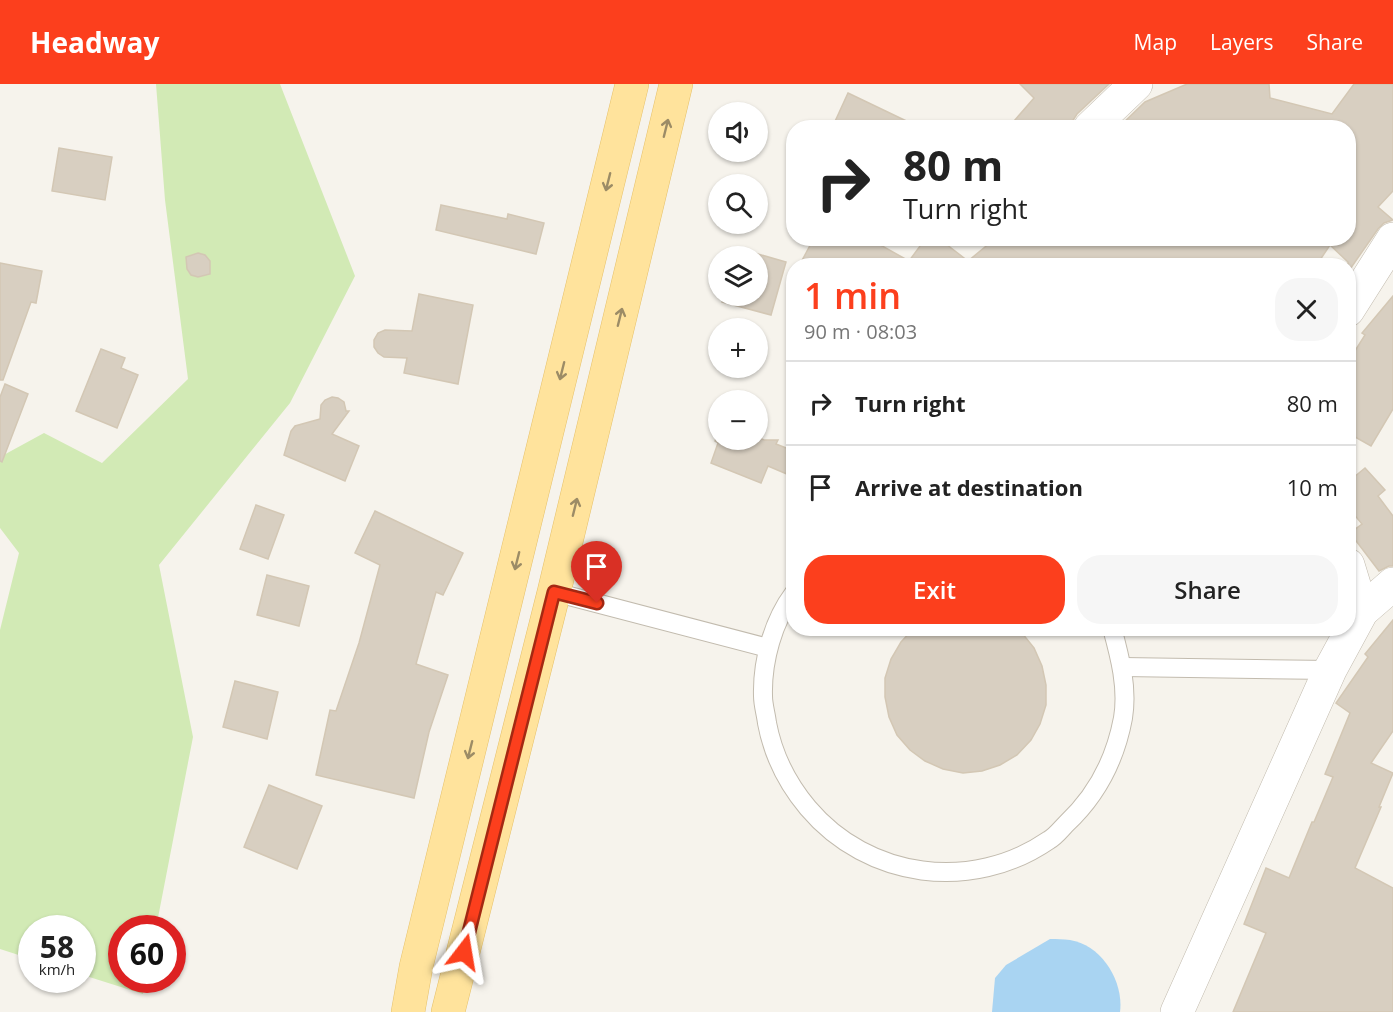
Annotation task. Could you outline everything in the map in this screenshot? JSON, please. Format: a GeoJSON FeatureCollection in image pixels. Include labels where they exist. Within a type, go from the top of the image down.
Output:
{"type":"FeatureCollection","features":[{"type":"Feature","properties":{"kind":"main road"},"geometry":{"type":"LineString","coordinates":[[408,1012],[416,967],[632,84]]}},
{"type":"Feature","properties":{"kind":"main road"},"geometry":{"type":"LineString","coordinates":[[448,1012],[554,592],[676,84]]}},
{"type":"Feature","properties":{"kind":"main road"},"geometry":{"type":"LineString","coordinates":[[399,1012],[416,967]]}},
{"type":"Feature","properties":{"kind":"main road"},"geometry":{"type":"LineString","coordinates":[[458,974],[458,1012]]}},
{"type":"Feature","properties":{"kind":"street"},"geometry":{"type":"LineString","coordinates":[[1098,120],[1136,84]]}},
{"type":"Feature","properties":{"kind":"street"},"geometry":{"type":"LineString","coordinates":[[1356,297],[1393,238]]}},
{"type":"Feature","properties":{"kind":"street"},"geometry":{"type":"LineString","coordinates":[[1356,622],[1362,611],[1393,584]]}},
{"type":"Feature","properties":{"kind":"street"},"geometry":{"type":"LineString","coordinates":[[1356,591],[1362,611]]}},
{"type":"Feature","properties":{"kind":"street"},"geometry":{"type":"LineString","coordinates":[[1178,1012],[1330,670],[1348,636]]}},
{"type":"Feature","properties":{"kind":"lane"},"geometry":{"type":"LineString","coordinates":[[554,592],[768,648]]}},
{"type":"Feature","properties":{"kind":"lane"},"geometry":{"type":"LineString","coordinates":[[786,604],[768,648],[763,696],[771,744],[792,789],[823,826],[864,854],[910,870],[959,873],[1007,862],[1050,840],[1085,806],[1110,764],[1123,717],[1123,667],[1114,636]]}},
{"type":"Feature","properties":{"kind":"lane"},"geometry":{"type":"LineString","coordinates":[[1123,667],[1330,670]]}},
{"type":"Feature","properties":{"kind":"green space"},"geometry":{"type":"Polygon","coordinates":[[[156,84],[280,84],[355,276],[290,403],[159,565],[193,737],[159,915],[108,915],[108,983],[96,979],[96,915],[18,915],[18,955],[0,949],[0,630],[19,553],[0,528],[0,457],[44,433],[102,463],[188,379],[165,200],[156,84]]]}},
{"type":"Feature","properties":{"kind":"water"},"geometry":{"type":"Polygon","coordinates":[[[1050,939],[1082,943],[1101,957],[1114,977],[1120,1000],[1120,1012],[992,1012],[995,978],[1006,965],[1050,939]]]}},
{"type":"Feature","properties":{"kind":"building"},"geometry":{"type":"Polygon","coordinates":[[[1020,84],[1109,84],[1073,120],[1015,120],[1034,98],[1020,84]]]}},
{"type":"Feature","properties":{"kind":"building"},"geometry":{"type":"Polygon","coordinates":[[[1187,84],[1269,84],[1270,98],[1332,114],[1354,84],[1393,84],[1393,191],[1378,207],[1393,220],[1384,223],[1378,229],[1356,261],[1356,258],[1344,258],[1331,246],[1356,246],[1356,120],[1126,120],[1145,102],[1187,84]]]}},
{"type":"Feature","properties":{"kind":"building"},"geometry":{"type":"Polygon","coordinates":[[[848,93],[904,120],[836,120],[848,93]]]}},
{"type":"Feature","properties":{"kind":"building"},"geometry":{"type":"Polygon","coordinates":[[[59,148],[112,157],[105,200],[52,191],[59,148]]]}},
{"type":"Feature","properties":{"kind":"building"},"geometry":{"type":"Polygon","coordinates":[[[441,205],[507,219],[508,214],[544,223],[536,254],[436,230],[441,205]]]}},
{"type":"Feature","properties":{"kind":"building"},"geometry":{"type":"Polygon","coordinates":[[[810,246],[882,246],[904,258],[803,258],[810,246]]]}},
{"type":"Feature","properties":{"kind":"building"},"geometry":{"type":"Polygon","coordinates":[[[920,246],[948,246],[964,258],[911,258],[920,246]]]}},
{"type":"Feature","properties":{"kind":"building"},"geometry":{"type":"Polygon","coordinates":[[[986,246],[1329,246],[1321,258],[972,258],[986,246]]]}},
{"type":"Feature","properties":{"kind":"building"},"geometry":{"type":"Polygon","coordinates":[[[198,253],[205,255],[210,261],[210,274],[198,277],[191,275],[187,269],[186,257],[198,253]]]}},
{"type":"Feature","properties":{"kind":"building"},"geometry":{"type":"Polygon","coordinates":[[[768,257],[786,262],[771,315],[737,306],[768,306],[768,257]]]}},
{"type":"Feature","properties":{"kind":"building"},"geometry":{"type":"Polygon","coordinates":[[[0,263],[42,271],[36,303],[31,302],[3,380],[0,380],[0,263]]]}},
{"type":"Feature","properties":{"kind":"building"},"geometry":{"type":"Polygon","coordinates":[[[419,294],[473,305],[458,384],[404,373],[407,358],[384,357],[374,347],[374,340],[378,333],[385,330],[412,331],[419,294]]]}},
{"type":"Feature","properties":{"kind":"building"},"geometry":{"type":"Polygon","coordinates":[[[1393,296],[1393,409],[1371,446],[1356,438],[1356,349],[1365,335],[1362,333],[1393,296]]]}},
{"type":"Feature","properties":{"kind":"building"},"geometry":{"type":"Polygon","coordinates":[[[101,349],[125,358],[121,368],[138,375],[117,428],[76,411],[101,349]]]}},
{"type":"Feature","properties":{"kind":"building"},"geometry":{"type":"Polygon","coordinates":[[[5,384],[28,394],[2,462],[0,461],[0,397],[5,384]]]}},
{"type":"Feature","properties":{"kind":"building"},"geometry":{"type":"Polygon","coordinates":[[[332,397],[344,402],[346,411],[349,411],[332,434],[359,446],[345,481],[284,455],[291,431],[295,426],[320,419],[321,405],[332,397]]]}},
{"type":"Feature","properties":{"kind":"building"},"geometry":{"type":"Polygon","coordinates":[[[768,440],[778,440],[776,444],[786,448],[786,474],[768,466],[761,483],[711,463],[716,450],[768,450],[768,440]]]}},
{"type":"Feature","properties":{"kind":"building"},"geometry":{"type":"Polygon","coordinates":[[[1365,468],[1385,490],[1378,496],[1393,516],[1393,566],[1379,571],[1356,541],[1356,528],[1362,524],[1356,517],[1356,475],[1365,468]]]}},
{"type":"Feature","properties":{"kind":"building"},"geometry":{"type":"Polygon","coordinates":[[[256,505],[284,515],[268,559],[240,549],[256,505]]]}},
{"type":"Feature","properties":{"kind":"building"},"geometry":{"type":"Polygon","coordinates":[[[375,511],[463,553],[443,595],[436,592],[416,664],[448,675],[429,732],[414,798],[316,775],[330,710],[336,711],[359,643],[380,565],[355,553],[375,511]]]}},
{"type":"Feature","properties":{"kind":"building"},"geometry":{"type":"Polygon","coordinates":[[[267,575],[309,586],[299,626],[257,615],[267,575]]]}},
{"type":"Feature","properties":{"kind":"building"},"geometry":{"type":"Polygon","coordinates":[[[1393,620],[1393,731],[1371,763],[1393,773],[1355,868],[1393,888],[1393,1012],[1233,1012],[1266,933],[1244,924],[1266,868],[1289,878],[1333,777],[1325,774],[1350,713],[1336,703],[1368,657],[1365,654],[1393,620]]]}},
{"type":"Feature","properties":{"kind":"building"},"geometry":{"type":"Polygon","coordinates":[[[907,636],[1024,636],[1034,648],[1042,666],[1046,685],[1046,705],[1040,724],[1031,740],[1017,755],[1000,765],[982,771],[963,773],[943,769],[925,761],[910,750],[897,735],[889,717],[885,697],[885,678],[891,659],[907,636]]]}},
{"type":"Feature","properties":{"kind":"building"},"geometry":{"type":"Polygon","coordinates":[[[235,681],[278,692],[267,739],[223,727],[235,681]]]}},
{"type":"Feature","properties":{"kind":"building"},"geometry":{"type":"Polygon","coordinates":[[[269,785],[322,806],[297,869],[244,847],[269,785]]]}},
{"type":"Feature","properties":{"kind":"route"},"geometry":{"type":"LineString","coordinates":[[464,952],[554,592],[597,603]]}}]}
